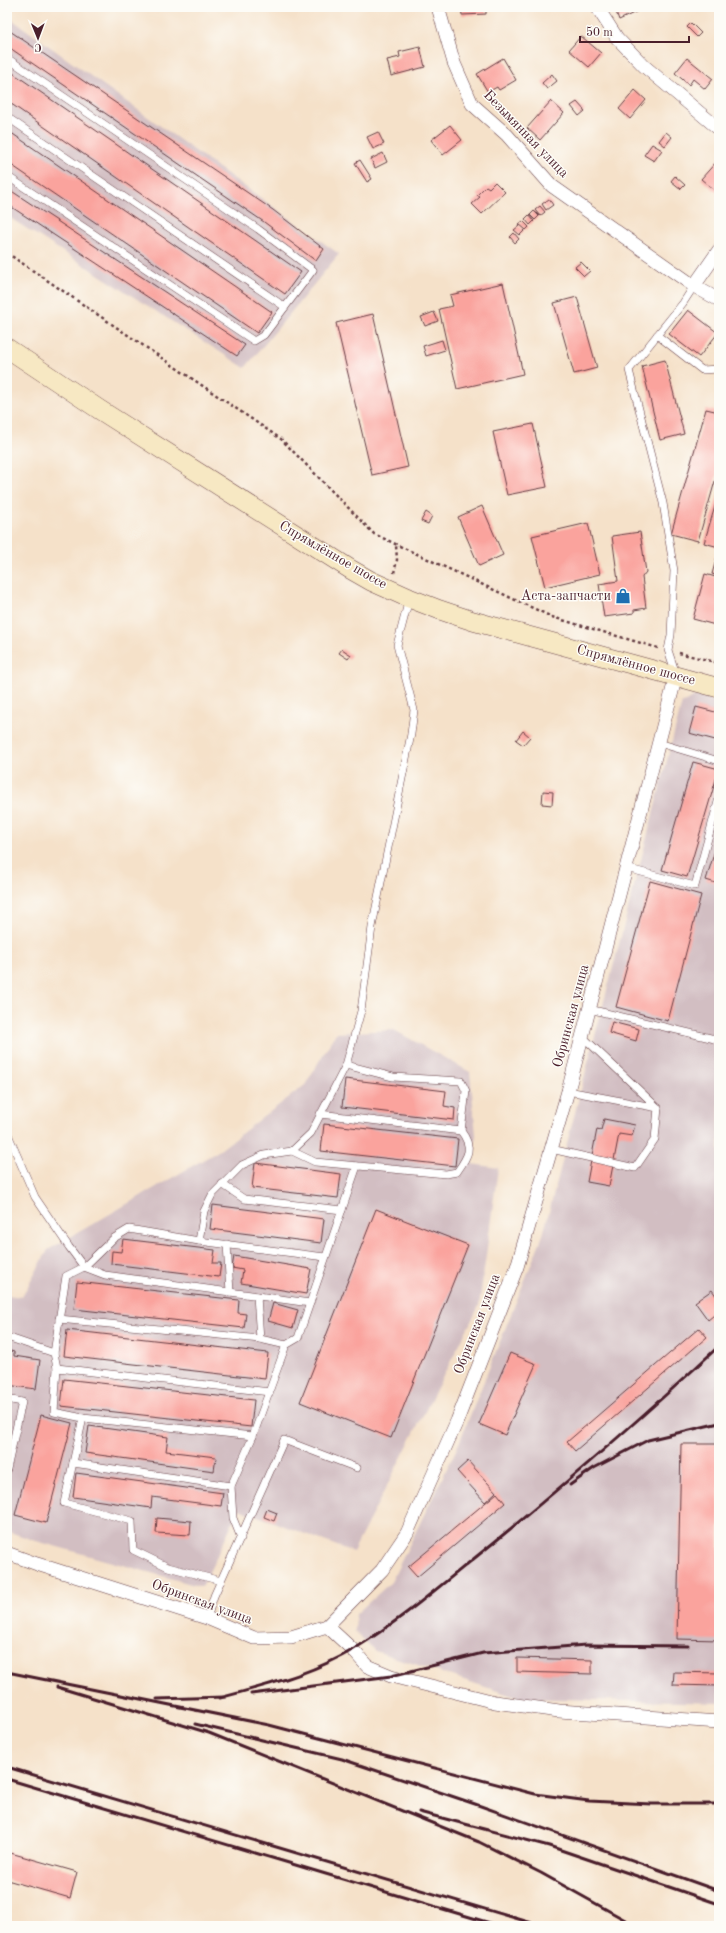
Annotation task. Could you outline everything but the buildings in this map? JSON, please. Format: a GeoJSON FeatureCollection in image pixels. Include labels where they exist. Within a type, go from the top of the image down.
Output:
{"type":"FeatureCollection","features":[{"type":"Feature","properties":{"kind":"main road","name":"Спрямлённое шоссе"},"geometry":{"type":"LineString","coordinates":[[7,348],[100,410],[281,525],[350,568],[390,589],[440,610],[473,621],[719,688]]}},
{"type":"Feature","properties":{"kind":"street","name":"Безымянная улица"},"geometry":{"type":"LineString","coordinates":[[438,7],[454,63],[472,104],[508,135],[552,186],[694,286],[719,300]]}},
{"type":"Feature","properties":{"kind":"street"},"geometry":{"type":"LineString","coordinates":[[598,7],[617,38],[644,66],[719,129]]}},
{"type":"Feature","properties":{"kind":"street"},"geometry":{"type":"LineString","coordinates":[[694,286],[719,250]]}},
{"type":"Feature","properties":{"kind":"street","name":"Обринская улица"},"geometry":{"type":"LineString","coordinates":[[7,1553],[207,1618],[254,1638],[291,1637],[327,1626],[382,1570],[407,1533],[457,1421],[517,1267],[568,1091],[676,676]]}},
{"type":"Feature","properties":{"kind":"street"},"geometry":{"type":"LineString","coordinates":[[327,1626],[353,1650],[367,1666],[391,1676],[495,1702],[559,1711],[719,1722]]}},
{"type":"Feature","properties":{"kind":"lane"},"geometry":{"type":"LineString","coordinates":[[7,58],[258,229],[313,270],[264,335],[254,341],[7,176]]}},
{"type":"Feature","properties":{"kind":"lane"},"geometry":{"type":"LineString","coordinates":[[7,117],[285,307]]}},
{"type":"Feature","properties":{"kind":"lane"},"geometry":{"type":"LineString","coordinates":[[676,676],[668,650],[671,635],[674,571],[663,503],[629,370],[683,303],[694,286]]}},
{"type":"Feature","properties":{"kind":"lane"},"geometry":{"type":"LineString","coordinates":[[657,335],[702,370],[719,369]]}},
{"type":"Feature","properties":{"kind":"lane"},"geometry":{"type":"LineString","coordinates":[[292,1152],[310,1134],[346,1065],[361,1010],[372,927],[411,734],[414,710],[397,645],[409,598]]}},
{"type":"Feature","properties":{"kind":"lane"},"geometry":{"type":"LineString","coordinates":[[659,743],[719,761]]}},
{"type":"Feature","properties":{"kind":"lane"},"geometry":{"type":"LineString","coordinates":[[626,868],[695,886],[719,798]]}},
{"type":"Feature","properties":{"kind":"lane"},"geometry":{"type":"LineString","coordinates":[[589,1010],[719,1040]]}},
{"type":"Feature","properties":{"kind":"lane"},"geometry":{"type":"LineString","coordinates":[[582,1036],[658,1108]]}},
{"type":"Feature","properties":{"kind":"lane"},"geometry":{"type":"LineString","coordinates":[[199,1241],[204,1211],[212,1195],[242,1165],[264,1155],[292,1152],[315,1162],[446,1174],[457,1172],[468,1155],[468,1141],[461,1131],[466,1091],[461,1081],[393,1077],[346,1065]]}},
{"type":"Feature","properties":{"kind":"lane"},"geometry":{"type":"LineString","coordinates":[[568,1091],[658,1108]]}},
{"type":"Feature","properties":{"kind":"lane"},"geometry":{"type":"LineString","coordinates":[[551,1149],[635,1168],[655,1139],[658,1108]]}},
{"type":"Feature","properties":{"kind":"lane"},"geometry":{"type":"LineString","coordinates":[[320,1114],[461,1131]]}},
{"type":"Feature","properties":{"kind":"lane"},"geometry":{"type":"LineString","coordinates":[[7,1132],[35,1197],[84,1266],[105,1275],[310,1303]]}},
{"type":"Feature","properties":{"kind":"lane"},"geometry":{"type":"LineString","coordinates":[[240,1538],[233,1518],[232,1486],[270,1392],[286,1345],[298,1338],[357,1166]]}},
{"type":"Feature","properties":{"kind":"lane"},"geometry":{"type":"LineString","coordinates":[[222,1184],[244,1199],[342,1210]]}},
{"type":"Feature","properties":{"kind":"lane"},"geometry":{"type":"LineString","coordinates":[[253,1436],[83,1418],[54,1412],[57,1368],[54,1353],[66,1276],[84,1266],[114,1238],[129,1229],[199,1241],[325,1257]]}},
{"type":"Feature","properties":{"kind":"lane"},"geometry":{"type":"LineString","coordinates":[[226,1244],[230,1292]]}},
{"type":"Feature","properties":{"kind":"lane"},"geometry":{"type":"LineString","coordinates":[[257,1296],[260,1339]]}},
{"type":"Feature","properties":{"kind":"lane"},"geometry":{"type":"LineString","coordinates":[[59,1318],[260,1339],[286,1345]]}},
{"type":"Feature","properties":{"kind":"lane"},"geometry":{"type":"LineString","coordinates":[[7,1338],[54,1353]]}},
{"type":"Feature","properties":{"kind":"lane"},"geometry":{"type":"LineString","coordinates":[[57,1368],[270,1392]]}},
{"type":"Feature","properties":{"kind":"lane"},"geometry":{"type":"LineString","coordinates":[[7,1400],[22,1402],[7,1470]]}},
{"type":"Feature","properties":{"kind":"lane"},"geometry":{"type":"LineString","coordinates":[[83,1418],[64,1504],[132,1521],[133,1550],[168,1567],[221,1581]]}},
{"type":"Feature","properties":{"kind":"lane"},"geometry":{"type":"LineString","coordinates":[[207,1618],[221,1581],[284,1440],[357,1468]]}},
{"type":"Feature","properties":{"kind":"lane"},"geometry":{"type":"LineString","coordinates":[[73,1463],[232,1486]]}},
{"type":"Feature","properties":{"kind":"path"},"geometry":{"type":"LineString","coordinates":[[7,253],[281,439],[374,534],[552,617],[719,663]]}},
{"type":"Feature","properties":{"kind":"path"},"geometry":{"type":"LineString","coordinates":[[390,589],[397,560],[396,545]]}},
{"type":"Feature","properties":{"kind":"shaded area"},"geometry":{"type":"Polygon","coordinates":[[[7,16],[339,254],[245,368],[7,216],[7,16]]]}},
{"type":"Feature","properties":{"kind":"shaded area"},"geometry":{"type":"Polygon","coordinates":[[[697,695],[719,702],[719,1703],[519,1698],[375,1651],[355,1631],[356,1614],[391,1582],[457,1448],[543,1235],[682,703],[697,695]]]}},
{"type":"Feature","properties":{"kind":"shaded area"},"geometry":{"type":"Polygon","coordinates":[[[394,1030],[470,1072],[476,1135],[472,1164],[498,1168],[479,1306],[353,1552],[239,1509],[202,1587],[36,1541],[7,1531],[7,1295],[22,1297],[48,1250],[220,1150],[305,1085],[336,1033],[394,1030]]]}},
{"type":"Feature","properties":{"kind":"railway"},"geometry":{"type":"LineString","coordinates":[[220,1698],[306,1672],[338,1658],[390,1625],[550,1496],[719,1346]]}},
{"type":"Feature","properties":{"kind":"railway"},"geometry":{"type":"LineString","coordinates":[[570,1485],[594,1468],[648,1440],[719,1423]]}},
{"type":"Feature","properties":{"kind":"railway"},"geometry":{"type":"LineString","coordinates":[[251,1694],[391,1676],[483,1653],[586,1645],[688,1646]]}},
{"type":"Feature","properties":{"kind":"railway"},"geometry":{"type":"LineString","coordinates":[[7,1672],[269,1725],[535,1794],[589,1801],[651,1804],[719,1804]]}},
{"type":"Feature","properties":{"kind":"railway"},"geometry":{"type":"LineString","coordinates":[[57,1687],[209,1733],[479,1842],[541,1873],[636,1926]]}},
{"type":"Feature","properties":{"kind":"railway"},"geometry":{"type":"LineString","coordinates":[[157,1699],[225,1697]]}},
{"type":"Feature","properties":{"kind":"railway"},"geometry":{"type":"LineString","coordinates":[[195,1724],[342,1759],[475,1804],[719,1891]]}},
{"type":"Feature","properties":{"kind":"railway"},"geometry":{"type":"LineString","coordinates":[[7,1767],[542,1926]]}},
{"type":"Feature","properties":{"kind":"railway"},"geometry":{"type":"LineString","coordinates":[[7,1779],[500,1926]]}},
{"type":"Feature","properties":{"kind":"railway"},"geometry":{"type":"LineString","coordinates":[[419,1812],[549,1846],[719,1904]]}},
{"type":"Feature","properties":{"kind":"place","name":"Аста-запчасти"},"geometry":{"type":"Point","coordinates":[623,596]}}]}
